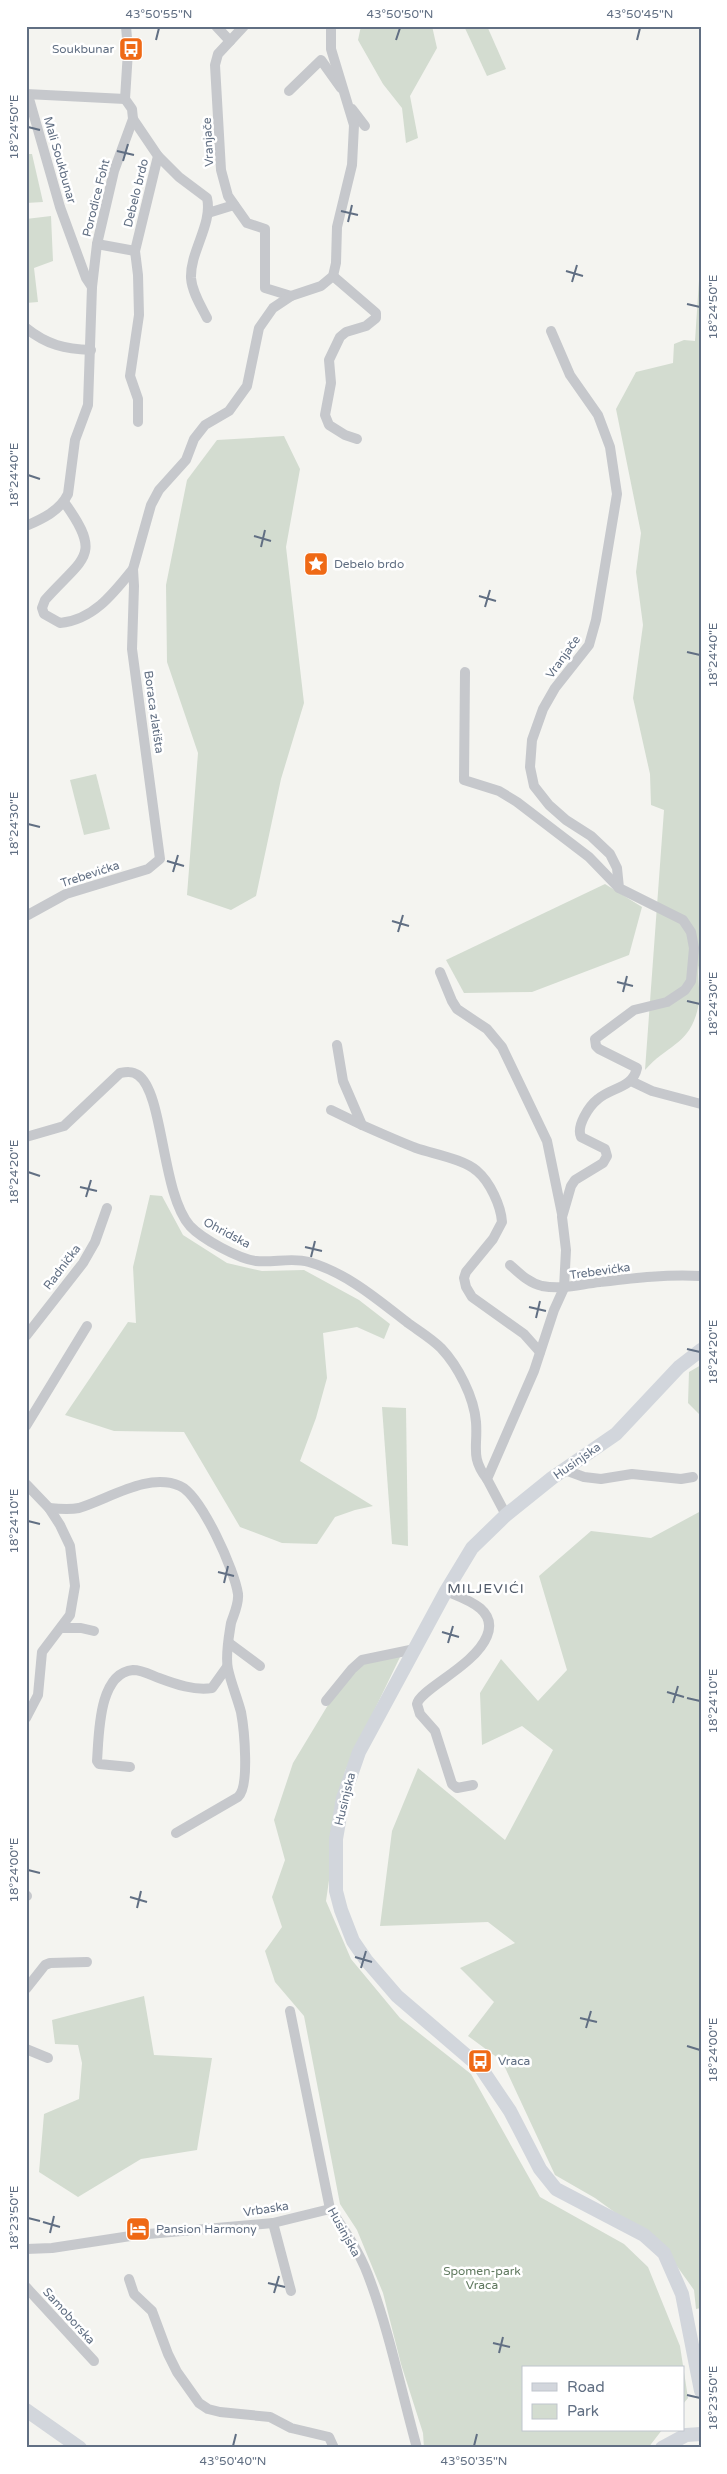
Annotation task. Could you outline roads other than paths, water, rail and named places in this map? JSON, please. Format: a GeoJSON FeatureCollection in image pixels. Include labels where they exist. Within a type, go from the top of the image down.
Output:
{"type":"FeatureCollection","features":[{"type":"Feature","properties":{"kind":"main road","name":"Husinjska"},"geometry":{"type":"LineString","coordinates":[[701,1350],[678,1367],[616,1434],[506,1515],[472,1548],[446,1591],[359,1752],[343,1798],[336,1839],[336,1892],[341,1910],[354,1942],[383,1981],[423,2019],[481,2068],[510,2111],[540,2169],[554,2187],[644,2235],[664,2253],[682,2294],[701,2391]]}},
{"type":"Feature","properties":{"kind":"main road"},"geometry":{"type":"LineString","coordinates":[[26,2410],[80,2448]]}},
{"type":"Feature","properties":{"kind":"main road"},"geometry":{"type":"LineString","coordinates":[[662,2448],[686,2435],[701,2434]]}},
{"type":"Feature","properties":{"kind":"street"},"geometry":{"type":"LineString","coordinates":[[126,26],[128,51],[125,99],[132,109],[133,119]]}},
{"type":"Feature","properties":{"kind":"street"},"geometry":{"type":"LineString","coordinates":[[216,26],[230,41]]}},
{"type":"Feature","properties":{"kind":"street","name":"Vranjače"},"geometry":{"type":"LineString","coordinates":[[244,26],[218,54],[215,65],[221,170],[228,196],[247,224],[265,229],[265,288],[291,296]]}},
{"type":"Feature","properties":{"kind":"street"},"geometry":{"type":"LineString","coordinates":[[331,26],[331,49],[354,125],[352,165],[337,227],[336,263],[333,276],[376,313],[376,318],[372,323],[346,332],[340,337],[329,360],[331,383],[325,415],[329,425],[345,435],[357,439]]}},
{"type":"Feature","properties":{"kind":"street"},"geometry":{"type":"LineString","coordinates":[[289,91],[321,60],[365,126]]}},
{"type":"Feature","properties":{"kind":"street"},"geometry":{"type":"LineString","coordinates":[[27,95],[125,99]]}},
{"type":"Feature","properties":{"kind":"street","name":"Mali Soukbunar"},"geometry":{"type":"LineString","coordinates":[[27,95],[60,207],[86,278],[92,287]]}},
{"type":"Feature","properties":{"kind":"street","name":"Porodice Foht"},"geometry":{"type":"LineString","coordinates":[[64,502],[68,494],[75,440],[88,405],[92,287],[98,244],[114,171],[133,119]]}},
{"type":"Feature","properties":{"kind":"street","name":"Debelo brdo"},"geometry":{"type":"LineString","coordinates":[[133,119],[158,156],[135,251],[139,315],[130,376],[138,399],[138,422]]}},
{"type":"Feature","properties":{"kind":"street"},"geometry":{"type":"LineString","coordinates":[[158,156],[178,177],[207,198],[208,212],[194,257],[191,278],[206,318]]}},
{"type":"Feature","properties":{"kind":"street"},"geometry":{"type":"LineString","coordinates":[[208,212],[234,205]]}},
{"type":"Feature","properties":{"kind":"street"},"geometry":{"type":"LineString","coordinates":[[98,244],[135,251]]}},
{"type":"Feature","properties":{"kind":"street","name":"Boraca zlatišta"},"geometry":{"type":"LineString","coordinates":[[160,859],[132,649],[133,569],[151,505],[159,490],[186,460],[194,439],[205,425],[229,411],[237,403],[247,386],[259,328],[273,308],[291,296],[321,286],[333,276]]}},
{"type":"Feature","properties":{"kind":"street"},"geometry":{"type":"LineString","coordinates":[[26,328],[41,340],[64,349],[91,350]]}},
{"type":"Feature","properties":{"kind":"street","name":"Vranjače"},"geometry":{"type":"LineString","coordinates":[[551,331],[570,375],[598,415],[610,447],[617,494],[609,532],[596,620],[590,645],[556,688],[543,709],[532,740],[530,767],[534,786],[549,805],[566,820],[591,836],[610,854],[617,868],[619,888]]}},
{"type":"Feature","properties":{"kind":"street"},"geometry":{"type":"LineString","coordinates":[[26,526],[47,517],[64,502]]}},
{"type":"Feature","properties":{"kind":"street","name":"Boraca zlatišta"},"geometry":{"type":"LineString","coordinates":[[64,502],[82,528],[87,550],[82,560],[45,600],[42,608],[44,614],[51,620],[60,623],[83,618],[109,598],[133,569]]}},
{"type":"Feature","properties":{"kind":"street"},"geometry":{"type":"LineString","coordinates":[[465,672],[464,780],[499,791],[518,802],[590,857],[619,888],[683,920],[696,931],[691,982],[685,990],[667,1002],[634,1010],[595,1039],[596,1046],[599,1049],[638,1068],[631,1081],[597,1099],[580,1127],[581,1137],[605,1150],[607,1156],[603,1163],[575,1180],[571,1186],[562,1218]]}},
{"type":"Feature","properties":{"kind":"street","name":"Trebevićka"},"geometry":{"type":"LineString","coordinates":[[26,916],[66,894],[148,869],[160,859]]}},
{"type":"Feature","properties":{"kind":"street"},"geometry":{"type":"LineString","coordinates":[[440,972],[457,1009],[487,1029],[502,1047],[547,1141],[562,1218],[566,1250],[564,1288],[554,1310],[540,1352],[487,1479]]}},
{"type":"Feature","properties":{"kind":"street"},"geometry":{"type":"LineString","coordinates":[[337,1044],[344,1081],[362,1125]]}},
{"type":"Feature","properties":{"kind":"street","name":"Ohridska"},"geometry":{"type":"LineString","coordinates":[[26,1137],[64,1126],[120,1073],[129,1071],[138,1075],[153,1099],[166,1167],[181,1215],[192,1228],[239,1256],[257,1261],[306,1261],[346,1277],[440,1347],[456,1367],[467,1392],[476,1420],[475,1456],[478,1467],[487,1479],[506,1515]]}},
{"type":"Feature","properties":{"kind":"street"},"geometry":{"type":"LineString","coordinates":[[631,1081],[652,1091],[701,1104]]}},
{"type":"Feature","properties":{"kind":"street"},"geometry":{"type":"LineString","coordinates":[[331,1110],[362,1125],[477,1170],[495,1198],[502,1222],[493,1239],[466,1272],[464,1278],[466,1288],[472,1297],[524,1334],[540,1352]]}},
{"type":"Feature","properties":{"kind":"street","name":"Radnička"},"geometry":{"type":"LineString","coordinates":[[26,1336],[84,1263],[95,1242],[107,1208]]}},
{"type":"Feature","properties":{"kind":"street","name":"Trebevićka"},"geometry":{"type":"LineString","coordinates":[[510,1265],[528,1280],[542,1285],[564,1288],[666,1276],[701,1276]]}},
{"type":"Feature","properties":{"kind":"street"},"geometry":{"type":"LineString","coordinates":[[26,1426],[87,1326]]}},
{"type":"Feature","properties":{"kind":"street"},"geometry":{"type":"LineString","coordinates":[[565,1470],[584,1477],[600,1479],[632,1474],[681,1479],[693,1477]]}},
{"type":"Feature","properties":{"kind":"street"},"geometry":{"type":"LineString","coordinates":[[49,1508],[78,1508],[103,1497],[153,1484],[168,1483],[181,1486],[193,1496],[212,1526],[238,1594],[229,1643],[227,1667],[241,1713],[245,1754],[242,1791],[238,1797],[176,1833]]}},
{"type":"Feature","properties":{"kind":"street"},"geometry":{"type":"LineString","coordinates":[[26,1484],[49,1508],[60,1525],[70,1546],[75,1586],[70,1615],[42,1652],[38,1696],[26,1718]]}},
{"type":"Feature","properties":{"kind":"street"},"geometry":{"type":"LineString","coordinates":[[446,1591],[481,1608],[487,1615],[488,1632],[483,1645],[475,1656],[423,1694],[417,1704],[420,1714],[435,1731],[452,1784],[456,1788],[473,1785]]}},
{"type":"Feature","properties":{"kind":"street"},"geometry":{"type":"LineString","coordinates":[[61,1628],[81,1628],[94,1631]]}},
{"type":"Feature","properties":{"kind":"street"},"geometry":{"type":"LineString","coordinates":[[229,1643],[260,1666]]}},
{"type":"Feature","properties":{"kind":"street"},"geometry":{"type":"LineString","coordinates":[[326,1701],[352,1669],[362,1660],[415,1649]]}},
{"type":"Feature","properties":{"kind":"street"},"geometry":{"type":"LineString","coordinates":[[130,1767],[103,1766],[98,1764],[97,1761],[103,1706],[112,1683],[126,1672],[134,1670],[184,1686],[205,1689],[212,1688],[227,1667]]}},
{"type":"Feature","properties":{"kind":"street"},"geometry":{"type":"LineString","coordinates":[[26,1989],[45,1965],[50,1963],[87,1962]]}},
{"type":"Feature","properties":{"kind":"street","name":"Husinjska"},"geometry":{"type":"LineString","coordinates":[[290,2011],[330,2209],[346,2232],[367,2274],[383,2321],[417,2448]]}},
{"type":"Feature","properties":{"kind":"street"},"geometry":{"type":"LineString","coordinates":[[26,2049],[48,2058]]}},
{"type":"Feature","properties":{"kind":"street","name":"Vrbaska"},"geometry":{"type":"LineString","coordinates":[[26,2249],[52,2248],[137,2235],[273,2223],[330,2209]]}},
{"type":"Feature","properties":{"kind":"street"},"geometry":{"type":"LineString","coordinates":[[273,2223],[291,2292]]}},
{"type":"Feature","properties":{"kind":"street"},"geometry":{"type":"LineString","coordinates":[[129,2279],[134,2294],[152,2311],[168,2354],[177,2372],[199,2403],[208,2409],[220,2412],[270,2417],[292,2428],[328,2437],[334,2448]]}},
{"type":"Feature","properties":{"kind":"street","name":"Samoborska"},"geometry":{"type":"LineString","coordinates":[[26,2287],[94,2362]]}},
{"type":"Feature","properties":{"kind":"place","name":"Soukbunar"},"geometry":{"type":"Point","coordinates":[131,49]}},
{"type":"Feature","properties":{"kind":"place","name":"Debelo brdo"},"geometry":{"type":"Point","coordinates":[316,564]}},
{"type":"Feature","properties":{"kind":"place","name":"Vraca"},"geometry":{"type":"Point","coordinates":[480,2061]}},
{"type":"Feature","properties":{"kind":"place","name":"Pansion Harmony"},"geometry":{"type":"Point","coordinates":[138,2229]}},
{"type":"Feature","properties":{"kind":"district","name":"MILJEVIĆI"},"geometry":{"type":"Point","coordinates":[486,1588]}},
{"type":"Feature","properties":{"kind":"park label","name":"Spomen-park Vraca"},"geometry":{"type":"Point","coordinates":[482,2278]}}]}
